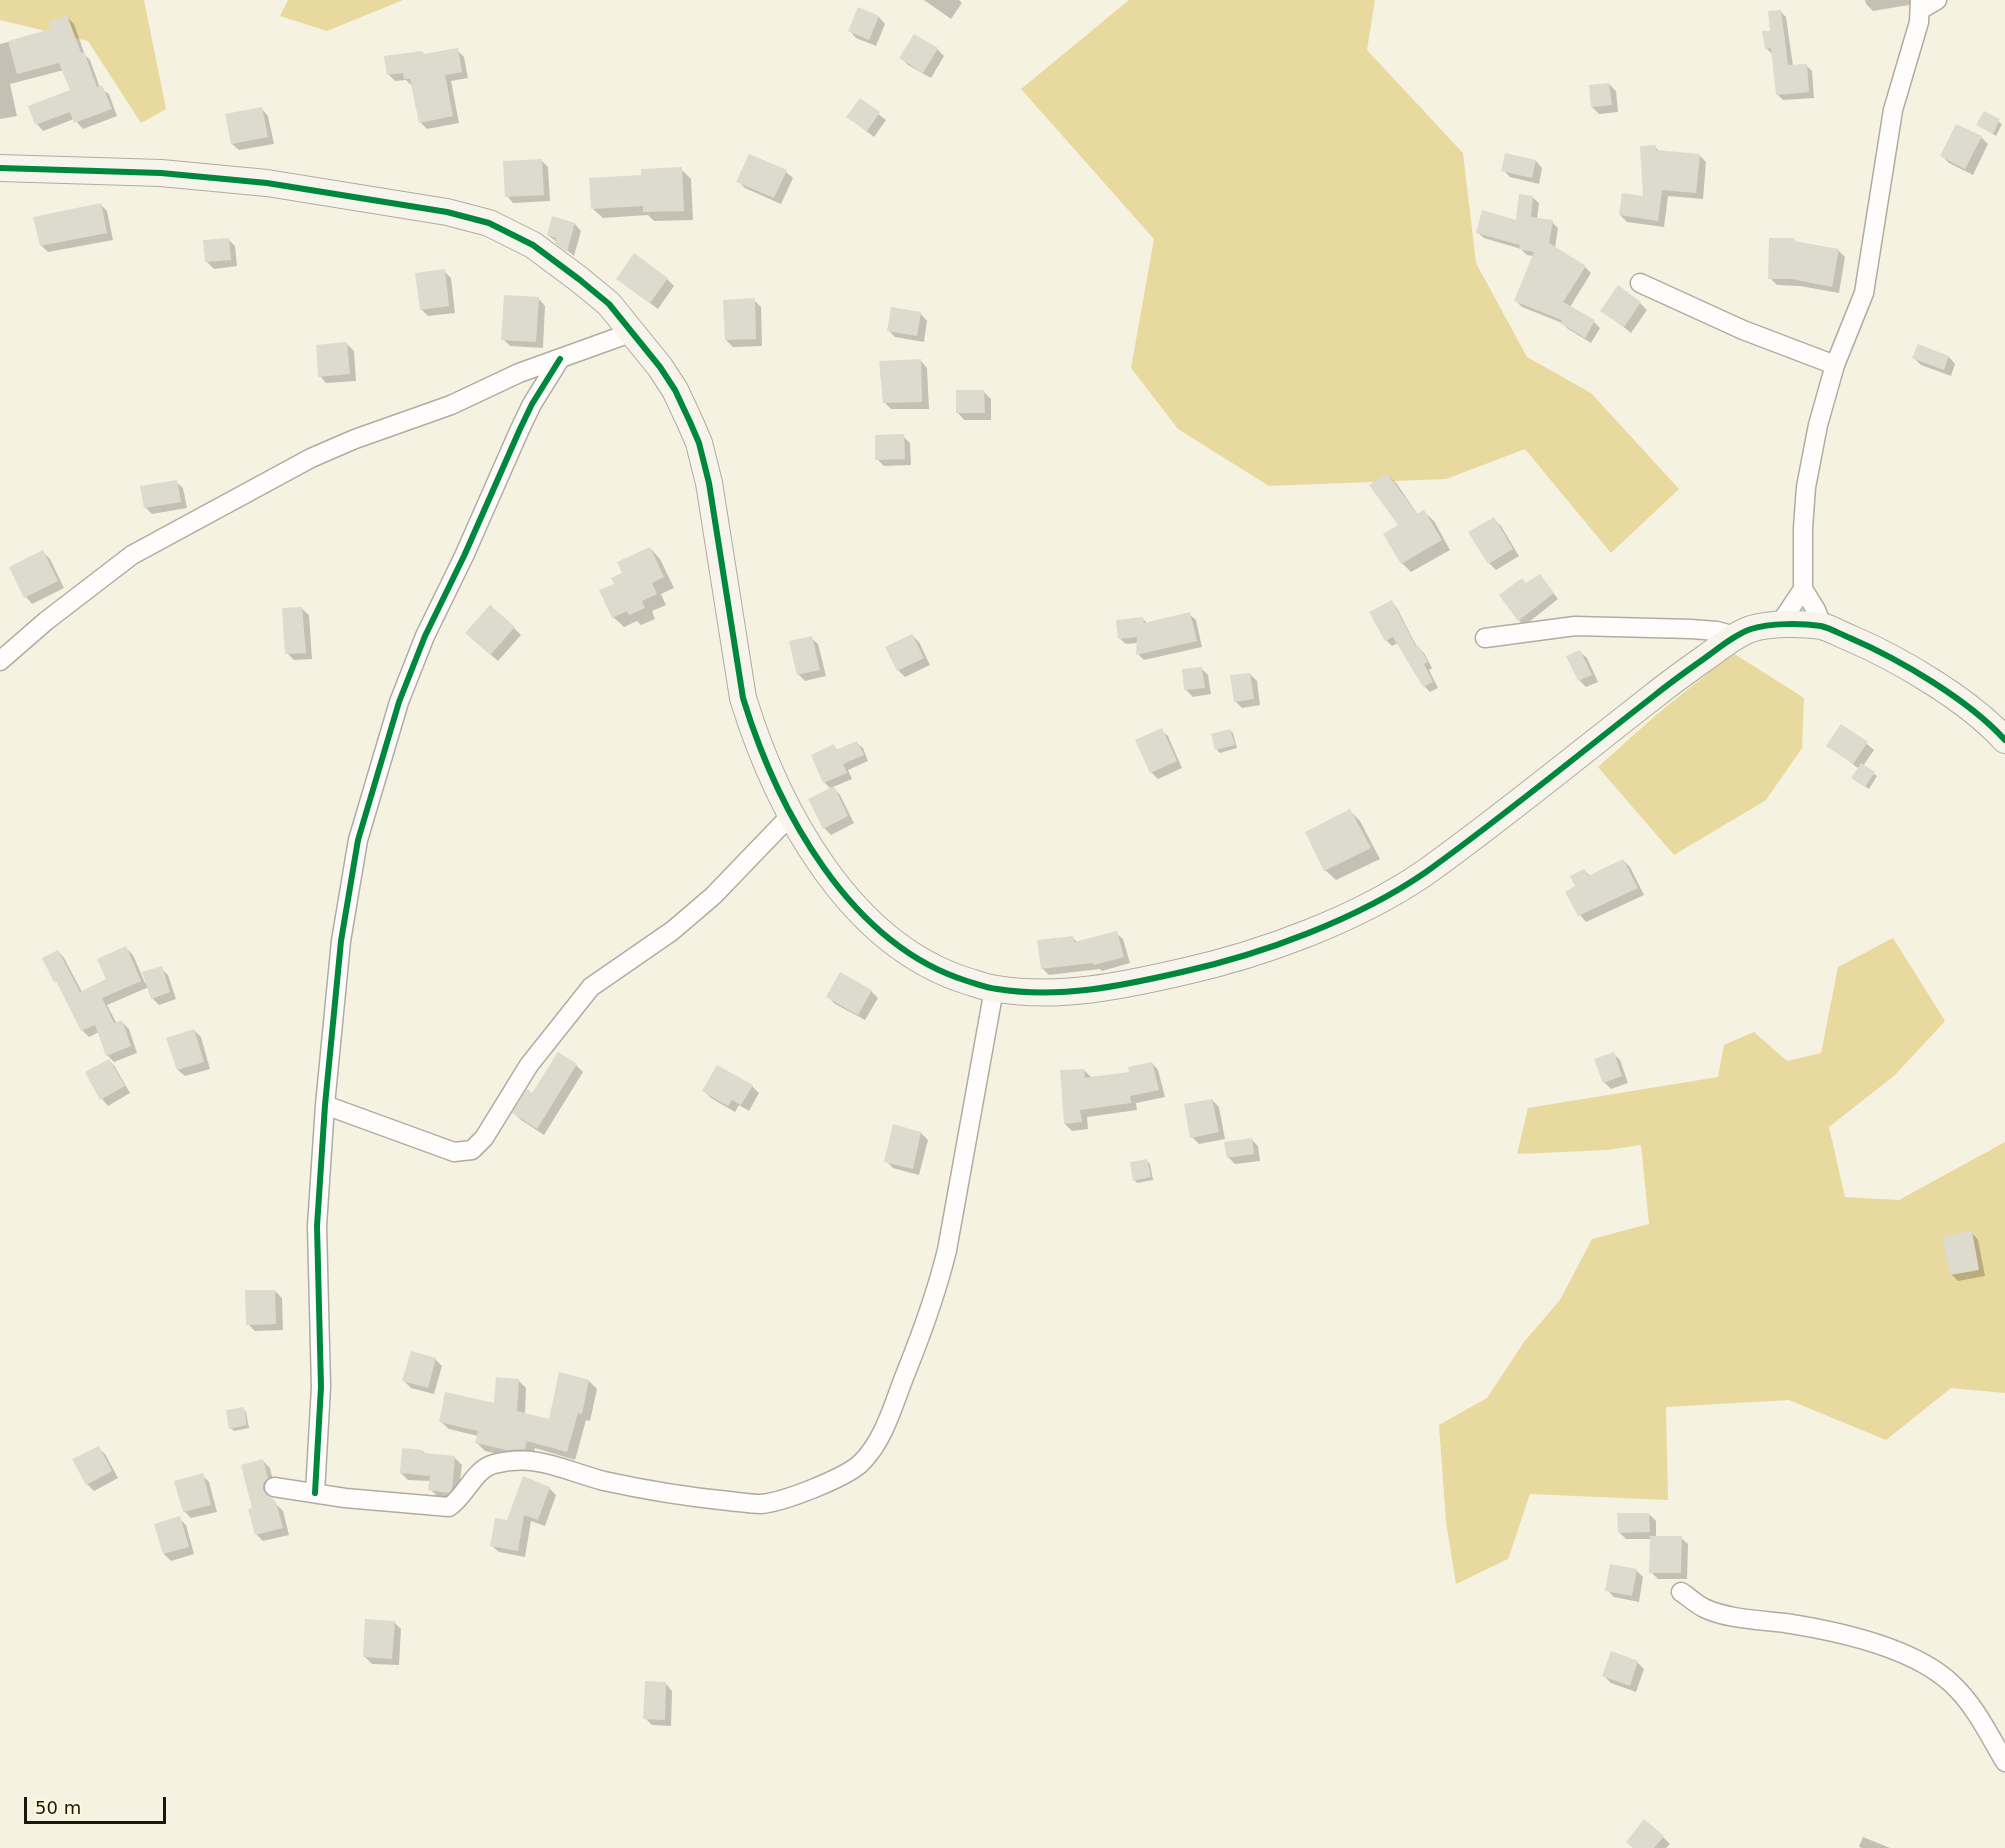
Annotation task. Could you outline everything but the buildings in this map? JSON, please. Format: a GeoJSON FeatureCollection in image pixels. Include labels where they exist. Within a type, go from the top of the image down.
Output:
{"type":"FeatureCollection","features":[{"type":"Feature","properties":{"kind":"street"},"geometry":{"type":"LineString","coordinates":[[1822,626],[1816,610],[1803,590],[1803,528],[1806,487],[1818,424],[1835,365],[1864,293],[1893,110],[1919,22],[1920,5],[1937,0]]}},
{"type":"Feature","properties":{"kind":"street"},"geometry":{"type":"LineString","coordinates":[[0,168],[161,173],[267,183],[447,212],[489,223],[533,245],[580,280],[609,304],[660,367],[675,390],[699,443],[709,483],[743,698],[751,723],[791,815],[835,881],[870,923],[903,950],[945,974],[994,989],[1056,993],[1094,990],[1180,973],[1288,941],[1376,903],[1457,849],[1665,687],[1735,636],[1750,629],[1779,625],[1822,626],[1873,648],[1920,674],[1963,704],[2005,740]]}},
{"type":"Feature","properties":{"kind":"street"},"geometry":{"type":"LineString","coordinates":[[1640,283],[1743,330],[1835,365]]}},
{"type":"Feature","properties":{"kind":"street"},"geometry":{"type":"LineString","coordinates":[[0,661],[46,621],[132,555],[320,454],[451,405],[519,373],[633,332]]}},
{"type":"Feature","properties":{"kind":"street"},"geometry":{"type":"LineString","coordinates":[[315,1493],[321,1387],[317,1226],[340,941],[358,840],[386,742],[411,669],[532,404],[560,359]]}},
{"type":"Feature","properties":{"kind":"street"},"geometry":{"type":"LineString","coordinates":[[1779,625],[1803,590]]}},
{"type":"Feature","properties":{"kind":"street"},"geometry":{"type":"LineString","coordinates":[[1485,638],[1575,627],[1691,629],[1717,631],[1735,636]]}},
{"type":"Feature","properties":{"kind":"street"},"geometry":{"type":"LineString","coordinates":[[325,1105],[454,1152],[472,1149],[484,1138],[529,1065],[591,987],[672,931],[713,896],[791,815]]}},
{"type":"Feature","properties":{"kind":"street"},"geometry":{"type":"LineString","coordinates":[[274,1487],[398,1504],[449,1507],[457,1502],[482,1471],[491,1464],[517,1460],[548,1463],[615,1483],[706,1498],[761,1504],[820,1485],[859,1465],[870,1453],[892,1412],[939,1284],[994,989]]}},
{"type":"Feature","properties":{"kind":"street"},"geometry":{"type":"LineString","coordinates":[[1681,1592],[1704,1608],[1726,1614],[1818,1628],[1916,1659],[1951,1683],[1975,1712],[2005,1762]]}},
{"type":"Feature","properties":{"kind":"shaded area"},"geometry":{"type":"Polygon","coordinates":[[[0,0],[144,0],[166,109],[141,123],[88,41],[0,20],[0,0]]]}},
{"type":"Feature","properties":{"kind":"shaded area"},"geometry":{"type":"Polygon","coordinates":[[[288,0],[403,0],[327,31],[280,16],[288,0]]]}},
{"type":"Feature","properties":{"kind":"shaded area"},"geometry":{"type":"Polygon","coordinates":[[[1129,0],[1375,0],[1367,50],[1463,153],[1476,263],[1527,357],[1591,393],[1679,489],[1611,553],[1525,449],[1446,479],[1269,486],[1178,429],[1131,368],[1154,239],[1021,89],[1129,0]]]}},
{"type":"Feature","properties":{"kind":"shaded area"},"geometry":{"type":"Polygon","coordinates":[[[1733,653],[1804,698],[1802,748],[1766,800],[1674,855],[1598,767],[1656,715],[1733,653]]]}},
{"type":"Feature","properties":{"kind":"shaded area"},"geometry":{"type":"Polygon","coordinates":[[[1893,938],[1945,1021],[1895,1075],[1829,1127],[1845,1197],[1899,1200],[2005,1142],[2005,1393],[1951,1388],[1886,1440],[1789,1400],[1666,1407],[1668,1500],[1530,1494],[1508,1559],[1456,1584],[1446,1522],[1439,1425],[1487,1398],[1524,1342],[1560,1300],[1592,1239],[1649,1224],[1641,1145],[1607,1150],[1517,1154],[1528,1108],[1718,1077],[1724,1045],[1754,1032],[1787,1061],[1821,1053],[1838,967],[1893,938]]]}},
{"type":"Feature","properties":{"kind":"cycle path"},"geometry":{"type":"LineString","coordinates":[[0,168],[161,173],[267,183],[447,212],[489,223],[533,245],[609,304],[660,367],[675,390],[699,443],[709,483],[743,698],[776,784],[798,827],[824,867],[853,904],[887,937],[925,963],[986,987],[1044,993],[1090,990],[1136,982],[1245,955],[1340,920],[1371,905],[1426,872],[1680,676],[1733,638],[1759,627],[1786,624],[1821,626],[1869,647],[1911,669],[1953,696],[2005,740]]}},
{"type":"Feature","properties":{"kind":"cycle path"},"geometry":{"type":"LineString","coordinates":[[315,1493],[321,1387],[317,1226],[325,1105],[341,941],[358,840],[399,702],[425,636],[464,556],[532,404],[560,359]]}}]}
